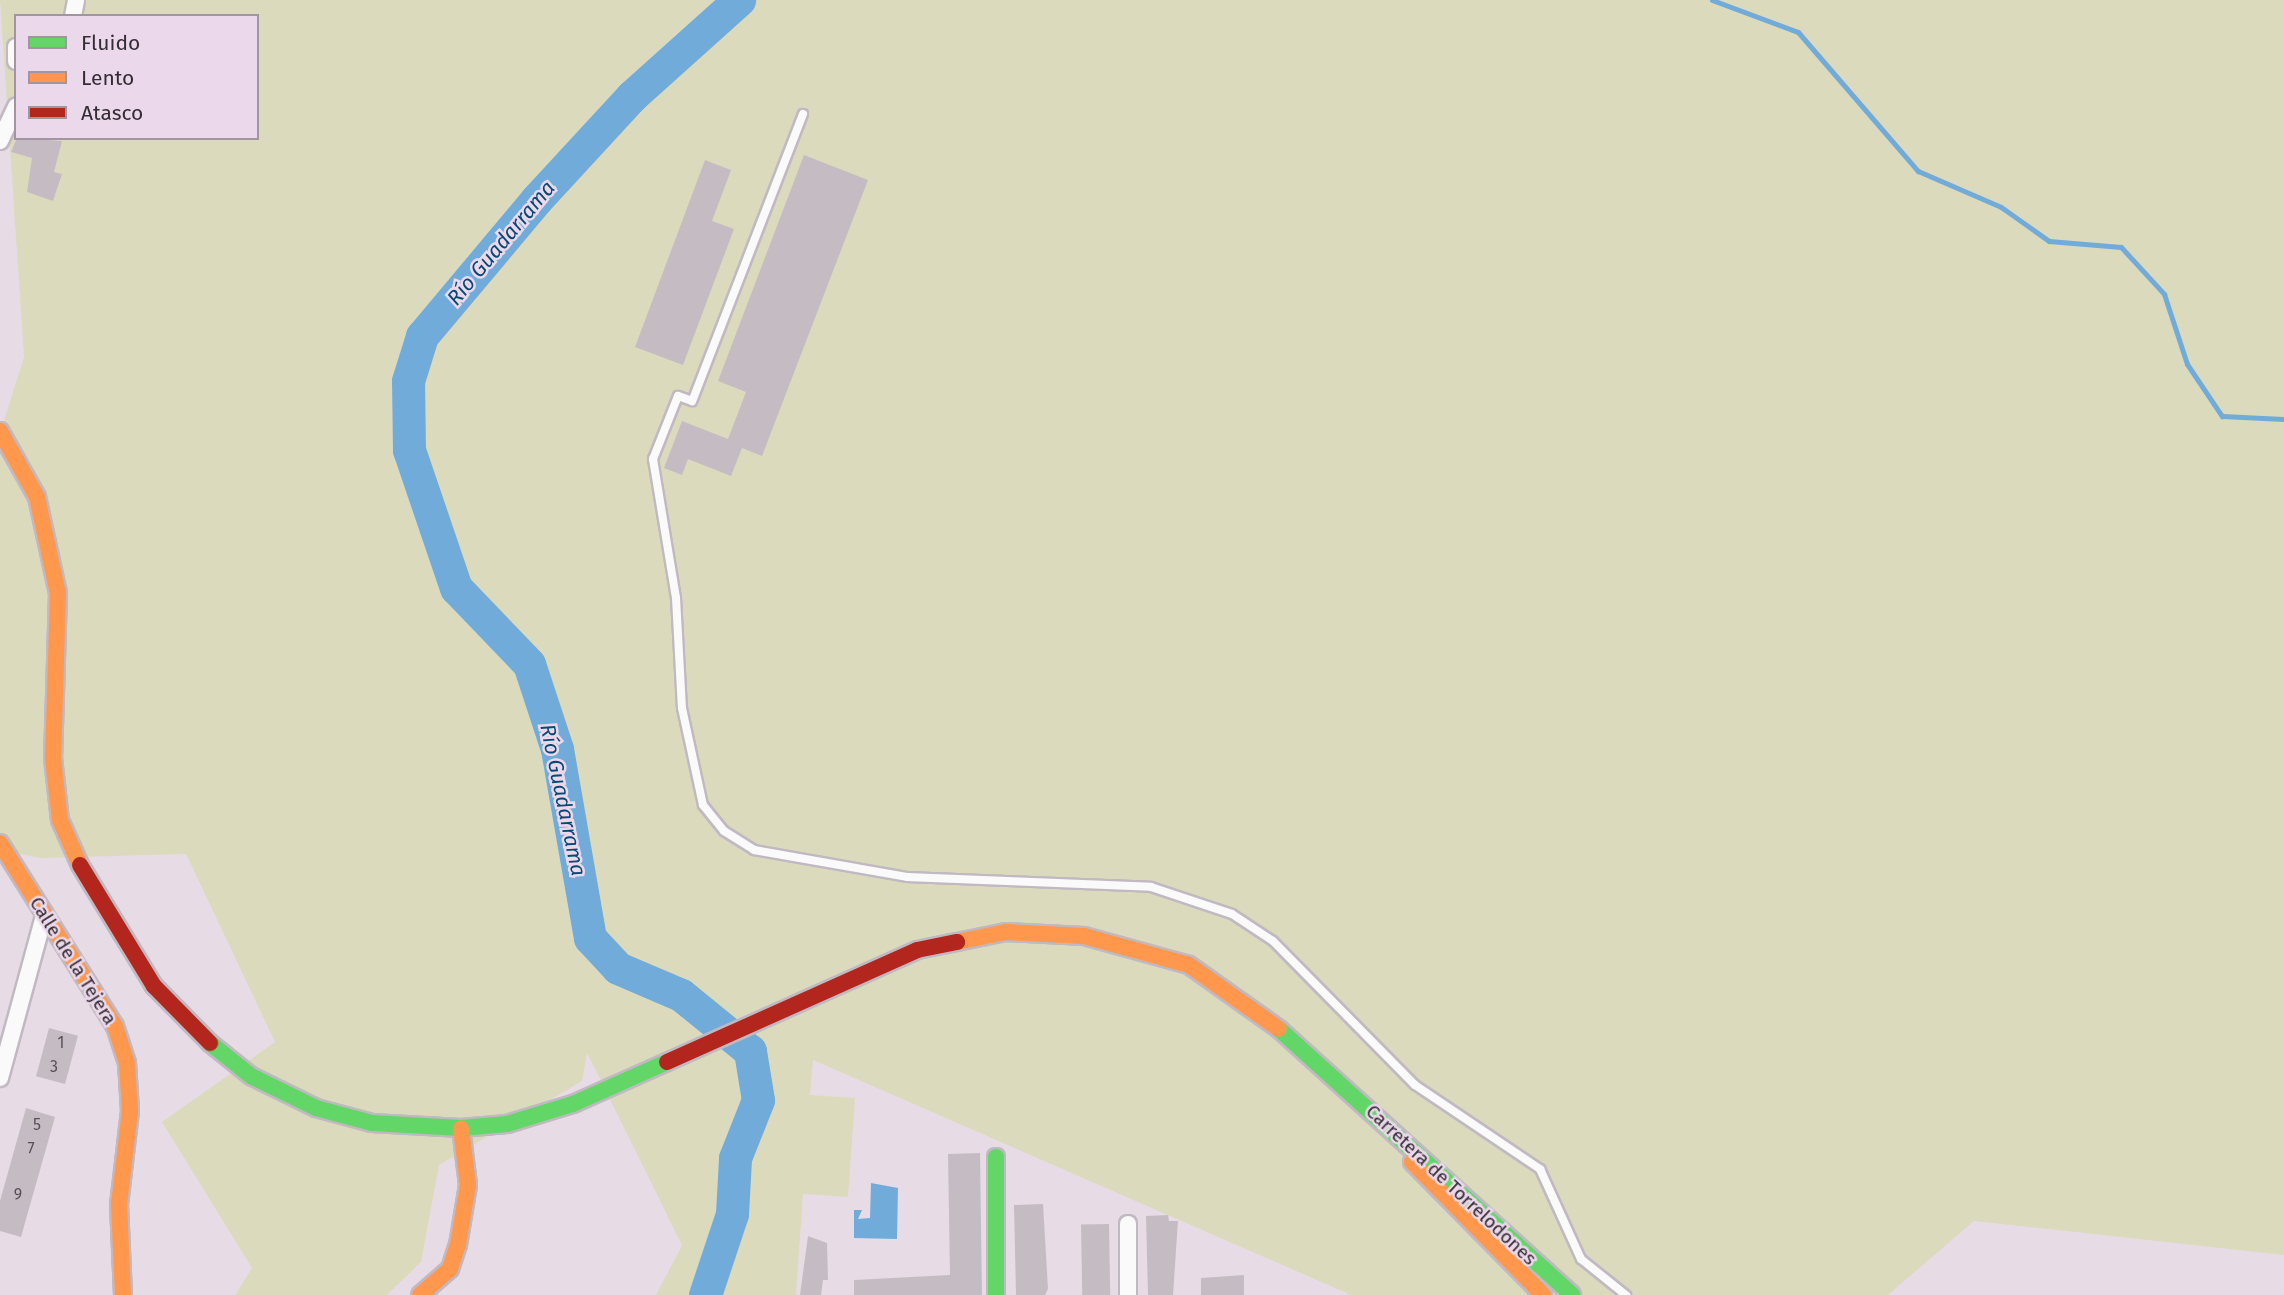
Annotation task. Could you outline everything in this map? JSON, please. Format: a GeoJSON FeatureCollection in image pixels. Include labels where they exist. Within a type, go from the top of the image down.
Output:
{"type":"FeatureCollection","features":[{"type":"Feature","properties":{"kind":"main road"},"geometry":{"type":"LineString","coordinates":[[1,433],[37,497],[58,593],[53,758],[60,820],[82,873],[132,954],[191,1028],[243,1070],[284,1094],[372,1123],[461,1128],[468,1185],[458,1245],[450,1269],[420,1295]]}},
{"type":"Feature","properties":{"kind":"main road","name":"Calle de la Tejera"},"geometry":{"type":"LineString","coordinates":[[0,843],[115,1026],[127,1063],[130,1111],[119,1204],[123,1295]]}},
{"type":"Feature","properties":{"kind":"main road","name":"Carretera de Torrelodones"},"geometry":{"type":"LineString","coordinates":[[461,1128],[550,1113],[621,1084],[836,982],[917,950],[977,935],[1084,936],[1189,965],[1256,1007],[1544,1272],[1573,1295]]}},
{"type":"Feature","properties":{"kind":"main road","name":"Carretera de Torrelodones"},"geometry":{"type":"LineString","coordinates":[[1330,1073],[1514,1271],[1543,1295]]}},
{"type":"Feature","properties":{"kind":"main road"},"geometry":{"type":"LineString","coordinates":[[996,1157],[996,1295]]}},
{"type":"Feature","properties":{"kind":"street"},"geometry":{"type":"LineString","coordinates":[[0,141],[14,111]]}},
{"type":"Feature","properties":{"kind":"street"},"geometry":{"type":"LineString","coordinates":[[0,1078],[44,916]]}},
{"type":"Feature","properties":{"kind":"street"},"geometry":{"type":"LineString","coordinates":[[1128,1224],[1128,1295]]}},
{"type":"Feature","properties":{"kind":"street"},"geometry":{"type":"LineString","coordinates":[[1514,1271],[1536,1295]]}},
{"type":"Feature","properties":{"kind":"street"},"geometry":{"type":"LineString","coordinates":[[1544,1272],[1559,1295]]}},
{"type":"Feature","properties":{"kind":"lane"},"geometry":{"type":"LineString","coordinates":[[803,114],[692,401],[678,396],[653,459],[676,598],[682,708],[703,805],[724,831],[754,850],[907,877],[1151,887],[1232,914],[1273,941],[1415,1085],[1539,1169],[1581,1259],[1626,1295]]}},
{"type":"Feature","properties":{"kind":"green space"},"geometry":{"type":"Polygon","coordinates":[[[0,0],[2284,0],[2284,1255],[1974,1221],[1888,1295],[1351,1295],[813,1060],[810,1095],[855,1098],[848,1197],[803,1194],[796,1295],[656,1295],[682,1245],[587,1053],[582,1081],[439,1165],[421,1262],[387,1295],[235,1295],[252,1268],[162,1122],[275,1042],[186,854],[41,858],[0,850],[0,433],[24,357],[0,0]]]}},
{"type":"Feature","properties":{"kind":"water"},"geometry":{"type":"Polygon","coordinates":[[[871,1183],[898,1188],[897,1239],[854,1238],[854,1210],[862,1210],[858,1219],[870,1218],[871,1183]]]}},
{"type":"Feature","properties":{"kind":"building"},"geometry":{"type":"Polygon","coordinates":[[[16,140],[62,141],[54,172],[62,174],[53,201],[27,192],[32,158],[11,152],[16,140]]]}},
{"type":"Feature","properties":{"kind":"building"},"geometry":{"type":"Polygon","coordinates":[[[804,155],[868,180],[762,456],[742,448],[731,476],[688,459],[682,475],[664,468],[682,421],[728,439],[746,392],[718,381],[804,155]]]}},
{"type":"Feature","properties":{"kind":"building"},"geometry":{"type":"Polygon","coordinates":[[[705,160],[731,170],[712,221],[734,229],[683,365],[635,347],[705,160]]]}},
{"type":"Feature","properties":{"kind":"building"},"geometry":{"type":"Polygon","coordinates":[[[49,1028],[78,1036],[65,1084],[36,1076],[49,1028]]]}},
{"type":"Feature","properties":{"kind":"building"},"geometry":{"type":"Polygon","coordinates":[[[26,1108],[55,1117],[21,1237],[0,1231],[0,1201],[26,1108]]]}},
{"type":"Feature","properties":{"kind":"building"},"geometry":{"type":"Polygon","coordinates":[[[980,1153],[982,1295],[854,1295],[854,1280],[950,1275],[948,1154],[980,1153]]]}},
{"type":"Feature","properties":{"kind":"building"},"geometry":{"type":"Polygon","coordinates":[[[1043,1204],[1048,1289],[1045,1295],[1016,1295],[1014,1205],[1043,1204]]]}},
{"type":"Feature","properties":{"kind":"building"},"geometry":{"type":"Polygon","coordinates":[[[1168,1215],[1169,1221],[1178,1221],[1173,1295],[1148,1295],[1146,1216],[1168,1215]]]}},
{"type":"Feature","properties":{"kind":"building"},"geometry":{"type":"Polygon","coordinates":[[[1081,1224],[1109,1224],[1110,1295],[1082,1295],[1081,1224]]]}},
{"type":"Feature","properties":{"kind":"building"},"geometry":{"type":"Polygon","coordinates":[[[808,1236],[827,1243],[828,1280],[823,1280],[821,1295],[800,1295],[808,1236]]]}},
{"type":"Feature","properties":{"kind":"building"},"geometry":{"type":"Polygon","coordinates":[[[1244,1275],[1244,1295],[1201,1295],[1201,1278],[1244,1275]]]}},
{"type":"Feature","properties":{"kind":"waterway","name":"Río Guadarrama"},"geometry":{"type":"LineString","coordinates":[[705,1295],[732,1214],[735,1158],[758,1100],[750,1051],[681,995],[618,968],[590,938],[557,749],[529,664],[456,588],[409,450],[408,381],[422,336],[536,200],[632,96],[739,0]]}},
{"type":"Feature","properties":{"kind":"waterway"},"geometry":{"type":"LineString","coordinates":[[1712,0],[1798,32],[1918,171],[2001,207],[2049,241],[2121,247],[2164,294],[2187,364],[2222,416],[2284,419]]}},
{"type":"Feature","properties":{"kind":"traffic: fast"},"geometry":{"type":"LineString","coordinates":[[1279,1029],[1572,1295]]}},
{"type":"Feature","properties":{"kind":"traffic: fast"},"geometry":{"type":"LineString","coordinates":[[210,1043],[251,1076],[316,1108],[372,1123],[461,1128],[507,1124],[573,1104],[667,1062]]}},
{"type":"Feature","properties":{"kind":"traffic: fast"},"geometry":{"type":"LineString","coordinates":[[996,1157],[996,1295]]}},
{"type":"Feature","properties":{"kind":"traffic: slow"},"geometry":{"type":"LineString","coordinates":[[0,431],[37,497],[58,593],[53,758],[60,820],[80,865]]}},
{"type":"Feature","properties":{"kind":"traffic: slow"},"geometry":{"type":"LineString","coordinates":[[0,843],[115,1026],[127,1063],[130,1111],[119,1204],[123,1295]]}},
{"type":"Feature","properties":{"kind":"traffic: slow"},"geometry":{"type":"LineString","coordinates":[[957,942],[1006,932],[1084,936],[1189,965],[1279,1029]]}},
{"type":"Feature","properties":{"kind":"traffic: slow"},"geometry":{"type":"LineString","coordinates":[[420,1295],[450,1269],[458,1245],[468,1185],[461,1128]]}},
{"type":"Feature","properties":{"kind":"traffic: slow"},"geometry":{"type":"LineString","coordinates":[[1412,1162],[1543,1295]]}},
{"type":"Feature","properties":{"kind":"traffic: jam"},"geometry":{"type":"LineString","coordinates":[[80,865],[154,986],[210,1043]]}},
{"type":"Feature","properties":{"kind":"traffic: jam"},"geometry":{"type":"LineString","coordinates":[[667,1062],[917,950],[957,942]]}}]}
